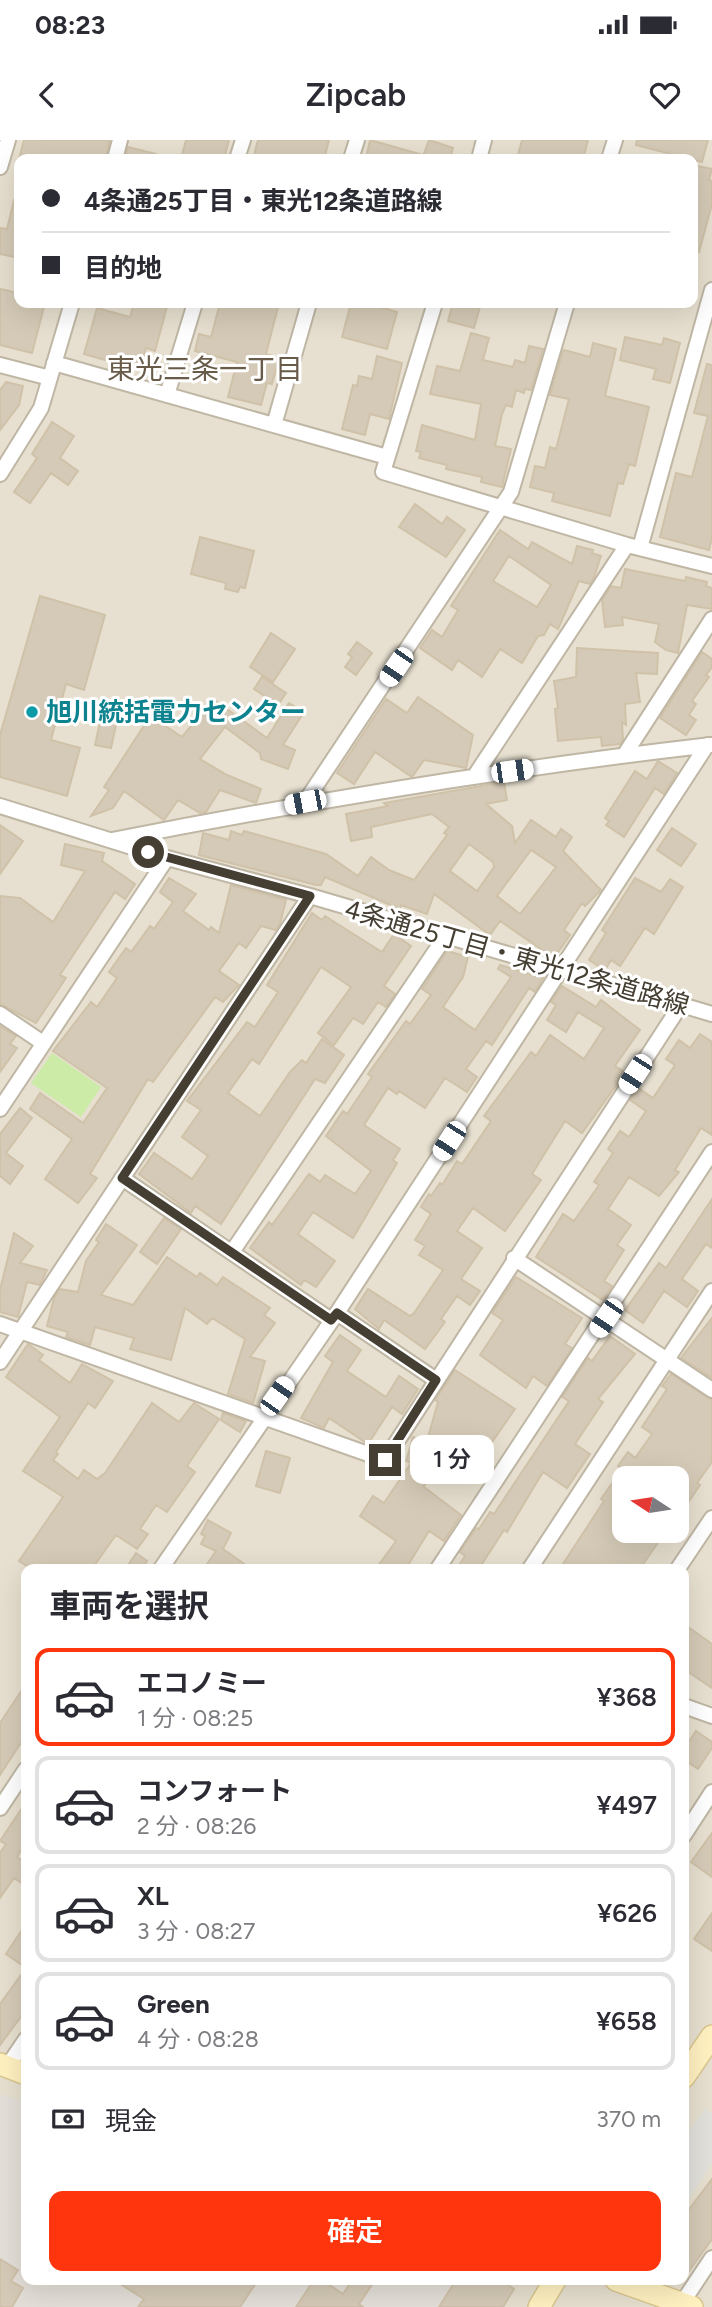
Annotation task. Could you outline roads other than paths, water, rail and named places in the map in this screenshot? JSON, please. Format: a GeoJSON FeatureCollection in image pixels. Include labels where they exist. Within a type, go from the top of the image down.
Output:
{"type":"FeatureCollection","features":[{"type":"Feature","properties":{"kind":"street"},"geometry":{"type":"LineString","coordinates":[[0,167],[8,140]]}},
{"type":"Feature","properties":{"kind":"street"},"geometry":{"type":"LineString","coordinates":[[474,777],[634,547],[711,296]]}},
{"type":"Feature","properties":{"kind":"street"},"geometry":{"type":"LineString","coordinates":[[0,474],[41,408],[70,308]]}},
{"type":"Feature","properties":{"kind":"street"},"geometry":{"type":"LineString","coordinates":[[167,395],[193,308]]}},
{"type":"Feature","properties":{"kind":"street"},"geometry":{"type":"LineString","coordinates":[[274,425],[308,308]]}},
{"type":"Feature","properties":{"kind":"street"},"geometry":{"type":"LineString","coordinates":[[433,308],[383,472],[634,547],[712,566]]}},
{"type":"Feature","properties":{"kind":"street"},"geometry":{"type":"LineString","coordinates":[[305,802],[511,492],[566,308]]}},
{"type":"Feature","properties":{"kind":"street"},"geometry":{"type":"LineString","coordinates":[[54,363],[387,457]]}},
{"type":"Feature","properties":{"kind":"street"},"geometry":{"type":"LineString","coordinates":[[0,365],[50,378]]}},
{"type":"Feature","properties":{"kind":"street"},"geometry":{"type":"LineString","coordinates":[[625,754],[712,619]]}},
{"type":"Feature","properties":{"kind":"street"},"geometry":{"type":"LineString","coordinates":[[108,841],[305,802],[625,754],[710,745]]}},
{"type":"Feature","properties":{"kind":"street"},"geometry":{"type":"LineString","coordinates":[[164,1564],[334,1316],[710,745]]}},
{"type":"Feature","properties":{"kind":"street","name":"4条通25丁目・東光12条道路線"},"geometry":{"type":"LineString","coordinates":[[0,806],[108,841],[310,896],[712,1014]]}},
{"type":"Feature","properties":{"kind":"street"},"geometry":{"type":"LineString","coordinates":[[0,1109],[167,858]]}},
{"type":"Feature","properties":{"kind":"street"},"geometry":{"type":"LineString","coordinates":[[0,1362],[310,896]]}},
{"type":"Feature","properties":{"kind":"street"},"geometry":{"type":"LineString","coordinates":[[232,1252],[445,937]]}},
{"type":"Feature","properties":{"kind":"street"},"geometry":{"type":"LineString","coordinates":[[0,1324],[385,1460],[680,1006]]}},
{"type":"Feature","properties":{"kind":"street"},"geometry":{"type":"LineString","coordinates":[[0,1014],[43,1043]]}},
{"type":"Feature","properties":{"kind":"street"},"geometry":{"type":"LineString","coordinates":[[442,1564],[606,1318],[712,1152]]}},
{"type":"Feature","properties":{"kind":"street"},"geometry":{"type":"LineString","coordinates":[[122,1178],[232,1252],[436,1380]]}},
{"type":"Feature","properties":{"kind":"street"},"geometry":{"type":"LineString","coordinates":[[514,1258],[712,1390]]}},
{"type":"Feature","properties":{"kind":"street"},"geometry":{"type":"LineString","coordinates":[[533,1564],[712,1291]]}},
{"type":"Feature","properties":{"kind":"street"},"geometry":{"type":"LineString","coordinates":[[681,1564],[712,1518]]}},
{"type":"Feature","properties":{"kind":"street"},"geometry":{"type":"LineString","coordinates":[[689,1708],[712,1716]]}},
{"type":"Feature","properties":{"kind":"street"},"geometry":{"type":"LineString","coordinates":[[0,1808],[21,1776]]}},
{"type":"Feature","properties":{"kind":"street"},"geometry":{"type":"LineString","coordinates":[[689,1827],[712,1792]]}},
{"type":"Feature","properties":{"kind":"street"},"geometry":{"type":"LineString","coordinates":[[689,2070],[712,2036]]}},
{"type":"Feature","properties":{"kind":"street"},"geometry":{"type":"LineString","coordinates":[[11,2068],[21,2049]]}},
{"type":"Feature","properties":{"kind":"street"},"geometry":{"type":"LineString","coordinates":[[629,2285],[687,2305],[712,2258]]}},
{"type":"Feature","properties":{"kind":"street"},"geometry":{"type":"LineString","coordinates":[[539,2307],[552,2285]]}},
{"type":"Feature","properties":{"kind":"place","name":"旭川統括電力センター"},"geometry":{"type":"Point","coordinates":[32,712]}},
{"type":"Feature","properties":{"kind":"district","name":"東光三条一丁目"},"geometry":{"type":"Point","coordinates":[205,369]}}]}
